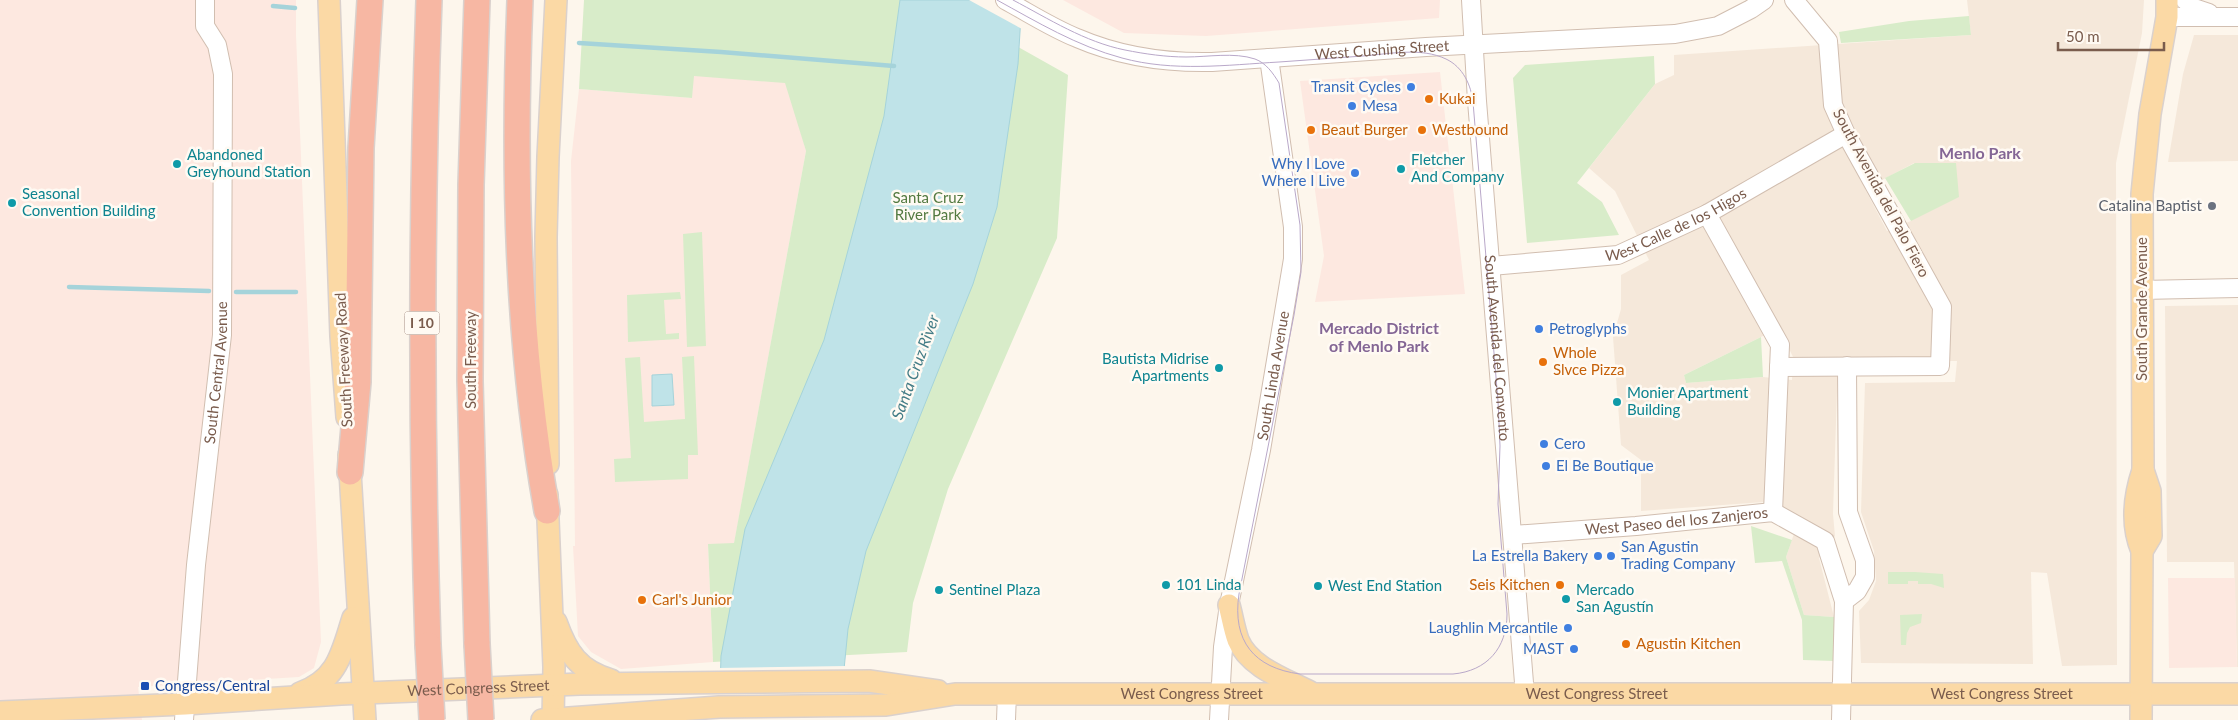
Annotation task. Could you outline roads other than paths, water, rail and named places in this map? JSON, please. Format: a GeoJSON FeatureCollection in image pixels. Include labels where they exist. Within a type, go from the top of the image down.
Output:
{"type":"FeatureCollection","features":[{"type":"Feature","properties":{"kind":"highway"},"geometry":{"type":"LineString","coordinates":[[350,472],[357,392],[361,148],[370,0]]}},
{"type":"Feature","properties":{"kind":"highway","name":"I 10"},"geometry":{"type":"LineString","coordinates":[[429,0],[424,157],[422,364],[428,645],[432,720]]}},
{"type":"Feature","properties":{"kind":"highway","name":"South Freeway"},"geometry":{"type":"LineString","coordinates":[[477,0],[471,185],[470,362],[477,644],[482,720]]}},
{"type":"Feature","properties":{"kind":"highway"},"geometry":{"type":"LineString","coordinates":[[520,0],[516,154],[520,280],[535,435],[547,511]]}},
{"type":"Feature","properties":{"kind":"main road","name":"South Freeway Road"},"geometry":{"type":"LineString","coordinates":[[329,0],[341,336],[365,720]]}},
{"type":"Feature","properties":{"kind":"main road"},"geometry":{"type":"LineString","coordinates":[[553,720],[552,611],[547,511],[546,237],[556,0]]}},
{"type":"Feature","properties":{"kind":"main road","name":"South Grande Avenue"},"geometry":{"type":"LineString","coordinates":[[2141,696],[2142,551],[2136,536],[2135,494],[2143,470],[2142,194],[2150,114],[2167,8]]}},
{"type":"Feature","properties":{"kind":"main road"},"geometry":{"type":"LineString","coordinates":[[1229,605],[1238,640],[1244,651],[1268,670],[1314,694]]}},
{"type":"Feature","properties":{"kind":"main road"},"geometry":{"type":"LineString","coordinates":[[288,696],[316,686],[333,671],[340,658],[357,606]]}},
{"type":"Feature","properties":{"kind":"main road"},"geometry":{"type":"LineString","coordinates":[[552,611],[568,649],[580,666],[597,676],[623,684]]}},
{"type":"Feature","properties":{"kind":"main road","name":"West Congress Street"},"geometry":{"type":"LineString","coordinates":[[0,712],[184,712],[288,696],[554,685],[869,681],[955,694]]}},
{"type":"Feature","properties":{"kind":"main road","name":"West Congress Street"},"geometry":{"type":"LineString","coordinates":[[542,720],[609,717],[719,707],[886,706],[955,694],[1007,693],[2141,696],[2238,694]]}},
{"type":"Feature","properties":{"kind":"main road"},"geometry":{"type":"LineString","coordinates":[[2141,696],[2141,720]]}},
{"type":"Feature","properties":{"kind":"street","name":"South Central Avenue"},"geometry":{"type":"LineString","coordinates":[[184,712],[196,574],[222,335],[223,74],[217,45],[206,29],[204,21],[206,0]]}},
{"type":"Feature","properties":{"kind":"street","name":"West Cushing Street"},"geometry":{"type":"LineString","coordinates":[[1005,0],[1075,38],[1128,56],[1157,60],[1212,62],[1473,44],[1675,34],[1718,26],[1764,0]]}},
{"type":"Feature","properties":{"kind":"street","name":"South Avenida del Convento"},"geometry":{"type":"LineString","coordinates":[[1471,0],[1525,695]]}},
{"type":"Feature","properties":{"kind":"street","name":"South Avenida del Palo Fiero"},"geometry":{"type":"LineString","coordinates":[[1794,0],[1828,41],[1833,105],[1846,134],[1942,307],[1940,366],[1847,366]]}},
{"type":"Feature","properties":{"kind":"street"},"geometry":{"type":"LineString","coordinates":[[2185,0],[2194,8],[2219,16]]}},
{"type":"Feature","properties":{"kind":"street"},"geometry":{"type":"LineString","coordinates":[[2167,8],[2219,16],[2238,16]]}},
{"type":"Feature","properties":{"kind":"street","name":"South Linda Avenue"},"geometry":{"type":"LineString","coordinates":[[1220,720],[1223,647],[1229,605],[1254,484],[1287,306],[1293,259],[1293,227],[1269,58]]}},
{"type":"Feature","properties":{"kind":"street","name":"West Calle de los Higos"},"geometry":{"type":"LineString","coordinates":[[1491,266],[1618,255],[1706,214],[1846,134]]}},
{"type":"Feature","properties":{"kind":"street"},"geometry":{"type":"LineString","coordinates":[[1706,214],[1780,345],[1773,512]]}},
{"type":"Feature","properties":{"kind":"street"},"geometry":{"type":"LineString","coordinates":[[2141,290],[2238,288]]}},
{"type":"Feature","properties":{"kind":"street"},"geometry":{"type":"LineString","coordinates":[[1779,367],[1847,366],[1848,512],[1865,560],[1865,577],[1857,592],[1844,601]]}},
{"type":"Feature","properties":{"kind":"street","name":"West Paseo del los Zanjeros"},"geometry":{"type":"LineString","coordinates":[[1513,535],[1773,512],[1825,541],[1844,601],[1841,720]]}},
{"type":"Feature","properties":{"kind":"street"},"geometry":{"type":"LineString","coordinates":[[1006,720],[1007,693]]}},
{"type":"Feature","properties":{"kind":"water","name":"Santa Cruz River"},"geometry":{"type":"Polygon","coordinates":[[[900,0],[1022,0],[1018,64],[997,207],[973,284],[866,551],[848,629],[839,720],[719,720],[721,656],[745,529],[824,340],[884,116],[900,0]]]}},
{"type":"Feature","properties":{"kind":"water"},"geometry":{"type":"Polygon","coordinates":[[[672,374],[674,405],[652,406],[652,375],[672,374]]]}},
{"type":"Feature","properties":{"kind":"waterway"},"geometry":{"type":"LineString","coordinates":[[273,6],[295,8]]}},
{"type":"Feature","properties":{"kind":"waterway"},"geometry":{"type":"LineString","coordinates":[[579,43],[894,66]]}},
{"type":"Feature","properties":{"kind":"waterway"},"geometry":{"type":"LineString","coordinates":[[69,287],[209,291]]}},
{"type":"Feature","properties":{"kind":"waterway"},"geometry":{"type":"LineString","coordinates":[[236,292],[296,292]]}},
{"type":"Feature","properties":{"kind":"tram line"},"geometry":{"type":"LineString","coordinates":[[997,0],[1042,25],[1089,47],[1141,62],[1180,66],[1220,66],[1240,65],[1259,63],[1279,62],[1363,56],[1394,53],[1416,52],[1436,55],[1452,62],[1465,77],[1473,102],[1498,401],[1500,446],[1498,504],[1507,614],[1506,626],[1499,647],[1485,663],[1465,672],[1453,674],[1300,674],[1270,666],[1250,649],[1243,638],[1239,625],[1239,594],[1301,272],[1300,225],[1279,83],[1272,72],[1263,63],[1259,61],[1255,59],[1230,55],[1171,56],[1125,50],[1081,36],[1013,0]]}},
{"type":"Feature","properties":{"kind":"place","name":"Transit Cycles"},"geometry":{"type":"Point","coordinates":[1411,87]}},
{"type":"Feature","properties":{"kind":"place","name":"Kukai"},"geometry":{"type":"Point","coordinates":[1429,99]}},
{"type":"Feature","properties":{"kind":"place","name":"Mesa"},"geometry":{"type":"Point","coordinates":[1352,106]}},
{"type":"Feature","properties":{"kind":"place","name":"Beaut Burger"},"geometry":{"type":"Point","coordinates":[1311,130]}},
{"type":"Feature","properties":{"kind":"place","name":"Westbound"},"geometry":{"type":"Point","coordinates":[1422,130]}},
{"type":"Feature","properties":{"kind":"place","name":"Abandoned Greyhound Station"},"geometry":{"type":"Point","coordinates":[177,164]}},
{"type":"Feature","properties":{"kind":"place","name":"Fletcher And Company"},"geometry":{"type":"Point","coordinates":[1401,169]}},
{"type":"Feature","properties":{"kind":"place","name":"Why I Love Where I Live"},"geometry":{"type":"Point","coordinates":[1355,173]}},
{"type":"Feature","properties":{"kind":"place","name":"Seasonal Convention Building"},"geometry":{"type":"Point","coordinates":[12,203]}},
{"type":"Feature","properties":{"kind":"place","name":"Catalina Baptist"},"geometry":{"type":"Point","coordinates":[2212,206]}},
{"type":"Feature","properties":{"kind":"place","name":"Petroglyphs"},"geometry":{"type":"Point","coordinates":[1539,329]}},
{"type":"Feature","properties":{"kind":"place","name":"Whole Slvce Pizza"},"geometry":{"type":"Point","coordinates":[1543,362]}},
{"type":"Feature","properties":{"kind":"place","name":"Bautista Midrise Apartments"},"geometry":{"type":"Point","coordinates":[1219,368]}},
{"type":"Feature","properties":{"kind":"place","name":"Monier Apartment Building"},"geometry":{"type":"Point","coordinates":[1617,402]}},
{"type":"Feature","properties":{"kind":"place","name":"Cero"},"geometry":{"type":"Point","coordinates":[1544,444]}},
{"type":"Feature","properties":{"kind":"place","name":"El Be Boutique"},"geometry":{"type":"Point","coordinates":[1546,466]}},
{"type":"Feature","properties":{"kind":"place","name":"La Estrella Bakery"},"geometry":{"type":"Point","coordinates":[1598,556]}},
{"type":"Feature","properties":{"kind":"place","name":"San Agustin Trading Company"},"geometry":{"type":"Point","coordinates":[1611,556]}},
{"type":"Feature","properties":{"kind":"place","name":"101 Linda"},"geometry":{"type":"Point","coordinates":[1166,585]}},
{"type":"Feature","properties":{"kind":"place","name":"Seis Kitchen"},"geometry":{"type":"Point","coordinates":[1560,585]}},
{"type":"Feature","properties":{"kind":"place","name":"West End Station"},"geometry":{"type":"Point","coordinates":[1318,586]}},
{"type":"Feature","properties":{"kind":"place","name":"Sentinel Plaza"},"geometry":{"type":"Point","coordinates":[939,590]}},
{"type":"Feature","properties":{"kind":"place","name":"Mercado San Agustín"},"geometry":{"type":"Point","coordinates":[1566,599]}},
{"type":"Feature","properties":{"kind":"place","name":"Carl's Junior"},"geometry":{"type":"Point","coordinates":[642,600]}},
{"type":"Feature","properties":{"kind":"place","name":"Laughlin Mercantile"},"geometry":{"type":"Point","coordinates":[1568,628]}},
{"type":"Feature","properties":{"kind":"place","name":"Agustin Kitchen"},"geometry":{"type":"Point","coordinates":[1626,644]}},
{"type":"Feature","properties":{"kind":"place","name":"MAST"},"geometry":{"type":"Point","coordinates":[1574,649]}},
{"type":"Feature","properties":{"kind":"place","name":"Congress/Central"},"geometry":{"type":"Point","coordinates":[145,686]}},
{"type":"Feature","properties":{"kind":"district","name":"Menlo Park"},"geometry":{"type":"Point","coordinates":[1980,153]}},
{"type":"Feature","properties":{"kind":"district","name":"Mercado District of Menlo Park"},"geometry":{"type":"Point","coordinates":[1379,337]}},
{"type":"Feature","properties":{"kind":"park label","name":"Santa Cruz River Park"},"geometry":{"type":"Point","coordinates":[928,206]}}]}
